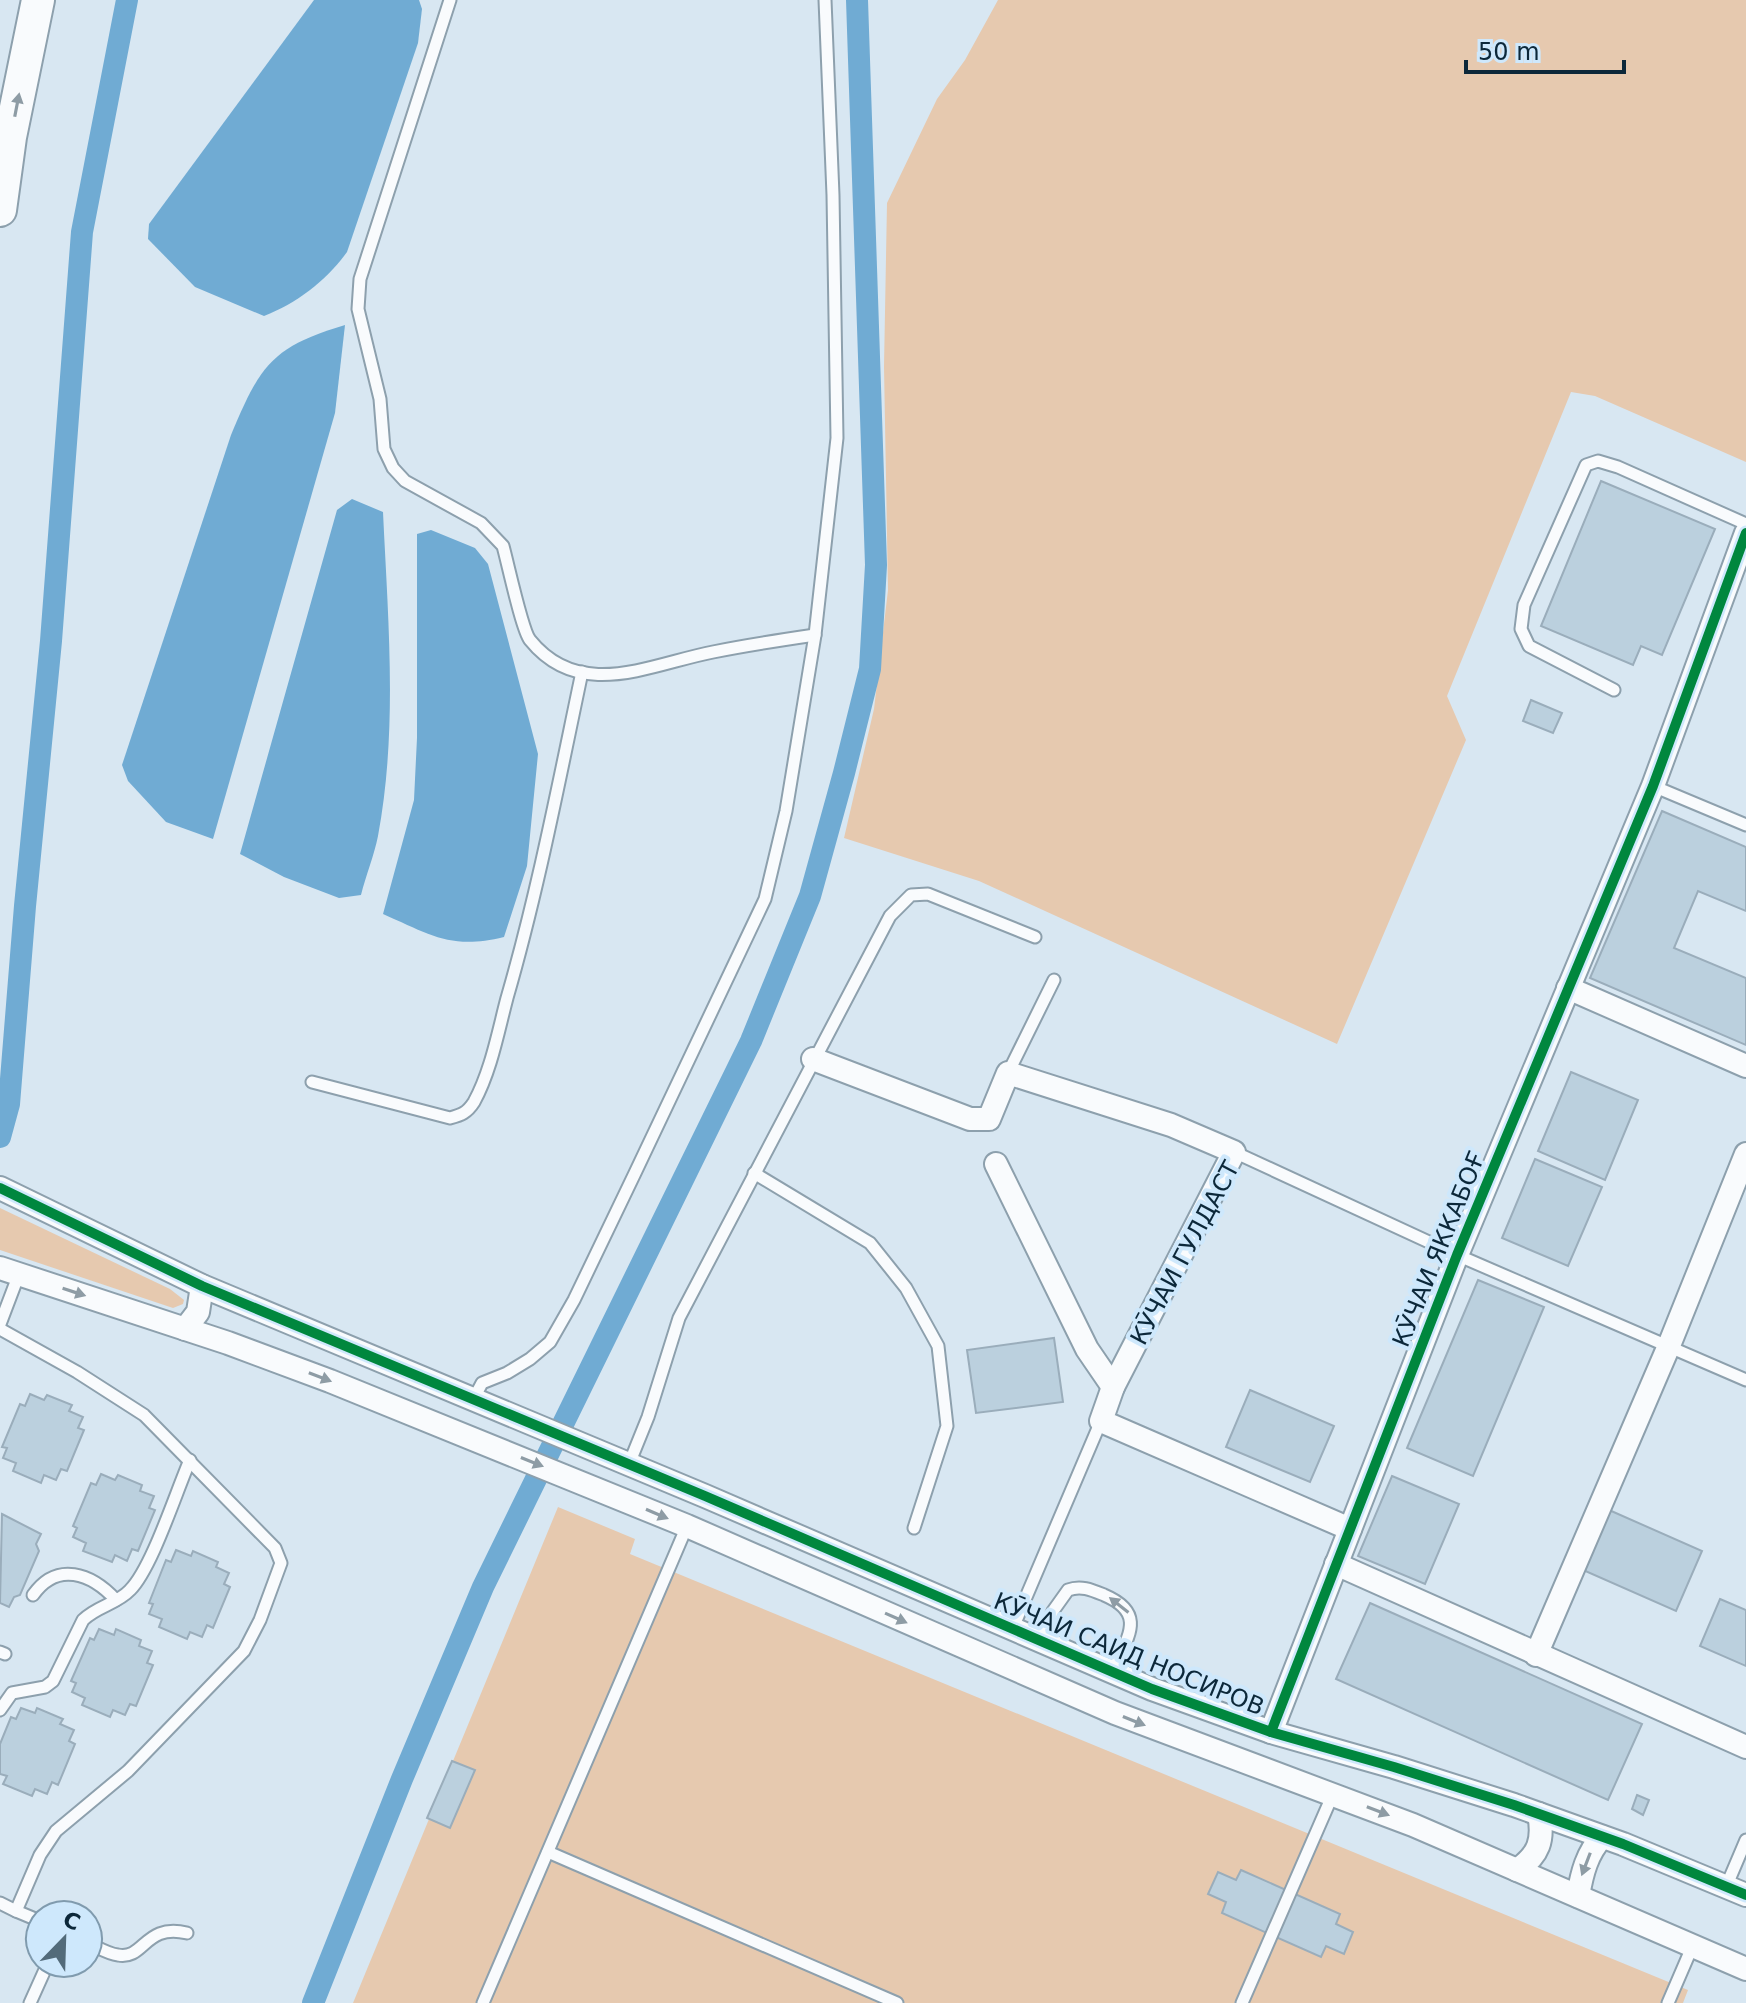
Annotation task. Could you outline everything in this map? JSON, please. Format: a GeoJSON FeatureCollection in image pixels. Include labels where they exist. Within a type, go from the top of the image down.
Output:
{"type":"FeatureCollection","features":[{"type":"Feature","properties":{"kind":"main road"},"geometry":{"type":"LineString","coordinates":[[0,210],[10,137],[38,0]]}},
{"type":"Feature","properties":{"kind":"street","name":"КӮЧАИ ЯККАБОҒ"},"geometry":{"type":"LineString","coordinates":[[1271,1732],[1457,1255],[1653,786],[1746,533]]}},
{"type":"Feature","properties":{"kind":"street"},"geometry":{"type":"LineString","coordinates":[[1568,988],[1746,1066]]}},
{"type":"Feature","properties":{"kind":"street"},"geometry":{"type":"LineString","coordinates":[[813,1059],[970,1119],[989,1119],[1008,1073],[1171,1125],[1234,1152]]}},
{"type":"Feature","properties":{"kind":"street","name":"КӮЧАИ ГУЛДАСТ"},"geometry":{"type":"LineString","coordinates":[[1101,1421],[1113,1387],[1234,1152]]}},
{"type":"Feature","properties":{"kind":"street"},"geometry":{"type":"LineString","coordinates":[[1536,1655],[1668,1348],[1746,1154]]}},
{"type":"Feature","properties":{"kind":"street"},"geometry":{"type":"LineString","coordinates":[[996,1164],[1087,1349],[1113,1387]]}},
{"type":"Feature","properties":{"kind":"street","name":"КӮЧАИ САИД НОСИРОВ"},"geometry":{"type":"LineString","coordinates":[[0,1188],[202,1286],[599,1451],[1112,1673],[1271,1732],[1423,1775],[1539,1814],[1736,1891]]}},
{"type":"Feature","properties":{"kind":"street"},"geometry":{"type":"LineString","coordinates":[[10,1271],[260,1354],[586,1483],[1156,1730],[1399,1819],[1746,1969]]}},
{"type":"Feature","properties":{"kind":"street"},"geometry":{"type":"LineString","coordinates":[[185,1329],[198,1312],[202,1286]]}},
{"type":"Feature","properties":{"kind":"street"},"geometry":{"type":"LineString","coordinates":[[1101,1421],[1350,1529]]}},
{"type":"Feature","properties":{"kind":"street"},"geometry":{"type":"LineString","coordinates":[[1336,1564],[1746,1747]]}},
{"type":"Feature","properties":{"kind":"street"},"geometry":{"type":"LineString","coordinates":[[1033,1678],[1043,1644]]}},
{"type":"Feature","properties":{"kind":"street"},"geometry":{"type":"LineString","coordinates":[[1517,1870],[1529,1861],[1539,1847],[1542,1827],[1539,1814]]}},
{"type":"Feature","properties":{"kind":"street"},"geometry":{"type":"LineString","coordinates":[[1578,1896],[1584,1866],[1602,1837]]}},
{"type":"Feature","properties":{"kind":"lane"},"geometry":{"type":"LineString","coordinates":[[450,0],[360,279],[358,309],[380,399],[384,449],[393,468],[405,481],[481,523],[497,537],[503,546],[528,638],[559,664],[606,676],[641,671],[711,652],[815,635]]}},
{"type":"Feature","properties":{"kind":"lane"},"geometry":{"type":"LineString","coordinates":[[482,1404],[482,1383],[519,1366],[550,1342],[574,1300],[765,899],[786,811],[815,635],[837,438],[833,195],[825,0]]}},
{"type":"Feature","properties":{"kind":"lane"},"geometry":{"type":"LineString","coordinates":[[1614,690],[1529,646],[1521,629],[1524,605],[1586,465],[1598,461],[1618,467],[1746,524]]}},
{"type":"Feature","properties":{"kind":"lane"},"geometry":{"type":"LineString","coordinates":[[312,1082],[450,1118],[465,1114],[473,1103],[486,1072],[524,940],[582,672]]}},
{"type":"Feature","properties":{"kind":"lane"},"geometry":{"type":"LineString","coordinates":[[1653,786],[1746,825]]}},
{"type":"Feature","properties":{"kind":"lane"},"geometry":{"type":"LineString","coordinates":[[629,1464],[648,1417],[679,1318],[890,916],[911,895],[928,894],[1035,937]]}},
{"type":"Feature","properties":{"kind":"lane"},"geometry":{"type":"LineString","coordinates":[[1008,1073],[1054,980]]}},
{"type":"Feature","properties":{"kind":"lane","name":"КӮЧАИ ГУЛДАСТ"},"geometry":{"type":"LineString","coordinates":[[1234,1152],[1457,1255],[1746,1380]]}},
{"type":"Feature","properties":{"kind":"lane"},"geometry":{"type":"LineString","coordinates":[[754,1173],[870,1243],[906,1288],[938,1346],[947,1426],[914,1528]]}},
{"type":"Feature","properties":{"kind":"lane"},"geometry":{"type":"LineString","coordinates":[[10,1271],[0,1326],[130,1404],[190,1460],[275,1548],[280,1557],[279,1574],[244,1651],[146,1753],[56,1831],[40,1855],[16,1911]]}},
{"type":"Feature","properties":{"kind":"lane"},"geometry":{"type":"LineString","coordinates":[[1012,1631],[1101,1421]]}},
{"type":"Feature","properties":{"kind":"lane"},"geometry":{"type":"LineString","coordinates":[[0,1710],[12,1693],[45,1687],[53,1681],[83,1620],[91,1612],[126,1594],[139,1579],[190,1460]]}},
{"type":"Feature","properties":{"kind":"lane"},"geometry":{"type":"LineString","coordinates":[[483,2003],[687,1526]]}},
{"type":"Feature","properties":{"kind":"lane"},"geometry":{"type":"LineString","coordinates":[[33,1595],[45,1580],[64,1574],[89,1579],[116,1600]]}},
{"type":"Feature","properties":{"kind":"lane"},"geometry":{"type":"LineString","coordinates":[[1043,1644],[1057,1604],[1068,1590],[1083,1588],[1104,1595],[1123,1605],[1131,1618],[1130,1630],[1112,1673]]}},
{"type":"Feature","properties":{"kind":"lane"},"geometry":{"type":"LineString","coordinates":[[1242,2003],[1333,1794]]}},
{"type":"Feature","properties":{"kind":"lane"},"geometry":{"type":"LineString","coordinates":[[1736,1891],[1746,1840]]}},
{"type":"Feature","properties":{"kind":"lane"},"geometry":{"type":"LineString","coordinates":[[548,1852],[897,2003]]}},
{"type":"Feature","properties":{"kind":"lane"},"geometry":{"type":"LineString","coordinates":[[0,1903],[24,1914]]}},
{"type":"Feature","properties":{"kind":"lane"},"geometry":{"type":"LineString","coordinates":[[104,1950],[119,1956],[127,1955],[158,1933],[167,1930],[187,1933]]}},
{"type":"Feature","properties":{"kind":"lane"},"geometry":{"type":"LineString","coordinates":[[1668,2003],[1693,1945]]}},
{"type":"Feature","properties":{"kind":"lane"},"geometry":{"type":"LineString","coordinates":[[30,2003],[41,1979]]}},
{"type":"Feature","properties":{"kind":"shaded area"},"geometry":{"type":"Polygon","coordinates":[[[998,0],[1746,0],[1746,462],[1595,396],[1571,392],[1447,696],[1466,740],[1337,1044],[979,881],[844,838],[874,709],[888,590],[884,367],[887,203],[937,99],[965,60],[998,0]]]}},
{"type":"Feature","properties":{"kind":"shaded area"},"geometry":{"type":"Polygon","coordinates":[[[0,1208],[170,1289],[184,1300],[183,1304],[173,1308],[0,1250],[0,1208]]]}},
{"type":"Feature","properties":{"kind":"shaded area"},"geometry":{"type":"Polygon","coordinates":[[[558,1507],[635,1539],[630,1554],[1688,1990],[1683,2003],[353,2003],[558,1507]]]}},
{"type":"Feature","properties":{"kind":"water"},"geometry":{"type":"Polygon","coordinates":[[[314,0],[419,0],[422,9],[418,43],[347,252],[310,290],[264,316],[195,287],[148,239],[149,224],[314,0]]]}},
{"type":"Feature","properties":{"kind":"water"},"geometry":{"type":"Polygon","coordinates":[[[345,325],[335,413],[213,839],[166,822],[128,781],[122,765],[231,435],[251,392],[271,362],[284,351],[320,333],[345,325]]]}},
{"type":"Feature","properties":{"kind":"water"},"geometry":{"type":"Polygon","coordinates":[[[352,499],[383,512],[390,715],[384,796],[374,851],[361,895],[339,898],[284,877],[240,854],[337,510],[352,499]]]}},
{"type":"Feature","properties":{"kind":"water"},"geometry":{"type":"Polygon","coordinates":[[[431,530],[475,548],[488,564],[538,754],[527,866],[504,937],[486,941],[442,938],[383,914],[414,800],[417,534],[431,530]]]}},
{"type":"Feature","properties":{"kind":"building"},"geometry":{"type":"Polygon","coordinates":[[[1601,481],[1715,529],[1662,655],[1641,646],[1633,665],[1541,626],[1601,481]]]}},
{"type":"Feature","properties":{"kind":"building"},"geometry":{"type":"Polygon","coordinates":[[[1531,700],[1562,713],[1553,733],[1523,721],[1531,700]]]}},
{"type":"Feature","properties":{"kind":"building"},"geometry":{"type":"Polygon","coordinates":[[[1662,811],[1746,847],[1746,911],[1698,891],[1674,948],[1746,978],[1746,1045],[1590,978],[1662,811]]]}},
{"type":"Feature","properties":{"kind":"building"},"geometry":{"type":"Polygon","coordinates":[[[1571,1072],[1638,1100],[1605,1180],[1538,1151],[1571,1072]]]}},
{"type":"Feature","properties":{"kind":"building"},"geometry":{"type":"Polygon","coordinates":[[[1535,1159],[1602,1187],[1568,1266],[1502,1238],[1535,1159]]]}},
{"type":"Feature","properties":{"kind":"building"},"geometry":{"type":"Polygon","coordinates":[[[1478,1280],[1544,1307],[1473,1476],[1407,1448],[1478,1280]]]}},
{"type":"Feature","properties":{"kind":"building"},"geometry":{"type":"Polygon","coordinates":[[[1054,1338],[1063,1402],[976,1413],[967,1350],[1054,1338]]]}},
{"type":"Feature","properties":{"kind":"building"},"geometry":{"type":"Polygon","coordinates":[[[1250,1390],[1334,1426],[1310,1482],[1226,1447],[1250,1390]]]}},
{"type":"Feature","properties":{"kind":"building"},"geometry":{"type":"Polygon","coordinates":[[[30,1394],[44,1400],[47,1395],[72,1405],[69,1411],[83,1417],[78,1428],[84,1430],[67,1471],[61,1469],[56,1480],[44,1475],[41,1483],[13,1471],[16,1463],[3,1458],[7,1448],[2,1447],[20,1404],[25,1406],[30,1394]]]}},
{"type":"Feature","properties":{"kind":"building"},"geometry":{"type":"Polygon","coordinates":[[[101,1474],[115,1480],[118,1475],[142,1485],[140,1491],[154,1496],[149,1508],[155,1510],[138,1551],[132,1549],[127,1561],[115,1555],[112,1562],[83,1551],[86,1543],[73,1537],[77,1528],[73,1526],[91,1483],[96,1485],[101,1474]]]}},
{"type":"Feature","properties":{"kind":"building"},"geometry":{"type":"Polygon","coordinates":[[[1392,1476],[1459,1504],[1425,1584],[1358,1556],[1392,1476]]]}},
{"type":"Feature","properties":{"kind":"building"},"geometry":{"type":"Polygon","coordinates":[[[1609,1510],[1702,1551],[1676,1611],[1583,1570],[1609,1510]]]}},
{"type":"Feature","properties":{"kind":"building"},"geometry":{"type":"Polygon","coordinates":[[[2,1514],[41,1534],[36,1544],[39,1551],[20,1595],[14,1597],[9,1607],[0,1603],[2,1514]]]}},
{"type":"Feature","properties":{"kind":"building"},"geometry":{"type":"Polygon","coordinates":[[[176,1550],[191,1556],[193,1551],[218,1562],[216,1567],[229,1573],[224,1584],[230,1587],[213,1628],[207,1625],[202,1637],[190,1632],[187,1639],[159,1627],[162,1619],[149,1614],[153,1604],[149,1603],[166,1560],[171,1562],[176,1550]]]}},
{"type":"Feature","properties":{"kind":"building"},"geometry":{"type":"Polygon","coordinates":[[[1720,1599],[1746,1610],[1746,1666],[1700,1646],[1720,1599]]]}},
{"type":"Feature","properties":{"kind":"building"},"geometry":{"type":"Polygon","coordinates":[[[1370,1603],[1642,1724],[1608,1800],[1336,1679],[1370,1603]]]}},
{"type":"Feature","properties":{"kind":"building"},"geometry":{"type":"Polygon","coordinates":[[[99,1629],[114,1635],[116,1629],[141,1640],[139,1646],[152,1651],[147,1663],[153,1665],[136,1706],[130,1704],[125,1715],[113,1710],[110,1717],[82,1705],[85,1698],[72,1692],[76,1683],[71,1681],[90,1638],[94,1640],[99,1629]]]}},
{"type":"Feature","properties":{"kind":"building"},"geometry":{"type":"Polygon","coordinates":[[[21,1708],[35,1713],[37,1708],[63,1719],[60,1724],[74,1730],[69,1741],[75,1744],[58,1785],[52,1782],[47,1794],[35,1789],[32,1796],[3,1784],[7,1776],[0,1774],[0,1744],[11,1717],[16,1719],[21,1708]]]}},
{"type":"Feature","properties":{"kind":"building"},"geometry":{"type":"Polygon","coordinates":[[[452,1761],[475,1770],[450,1828],[427,1818],[452,1761]]]}},
{"type":"Feature","properties":{"kind":"building"},"geometry":{"type":"Polygon","coordinates":[[[1637,1795],[1649,1800],[1643,1815],[1632,1809],[1637,1795]]]}},
{"type":"Feature","properties":{"kind":"building"},"geometry":{"type":"Polygon","coordinates":[[[1241,1870],[1340,1914],[1336,1924],[1353,1932],[1344,1954],[1326,1946],[1321,1957],[1222,1913],[1226,1902],[1208,1894],[1218,1872],[1236,1880],[1241,1870]]]}},
{"type":"Feature","properties":{"kind":"waterway"},"geometry":{"type":"LineString","coordinates":[[0,1137],[9,1104],[51,641],[82,232],[127,0]]}},
{"type":"Feature","properties":{"kind":"waterway"},"geometry":{"type":"LineString","coordinates":[[313,2003],[483,1587],[751,1041],[810,896],[844,773],[870,669],[876,565],[857,0]]}},
{"type":"Feature","properties":{"kind":"cycle path"},"geometry":{"type":"LineString","coordinates":[[1271,1732],[1457,1255],[1653,786],[1746,533]]}},
{"type":"Feature","properties":{"kind":"cycle path"},"geometry":{"type":"LineString","coordinates":[[0,1188],[202,1286],[705,1496],[1152,1689],[1271,1732],[1514,1805],[1623,1844],[1746,1895]]}}]}
